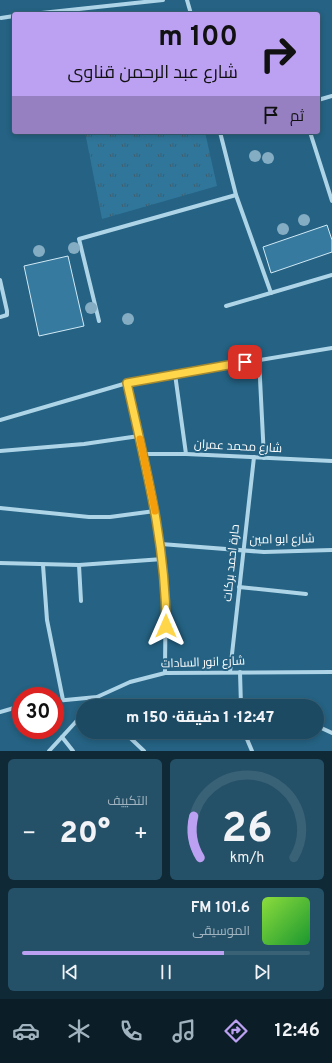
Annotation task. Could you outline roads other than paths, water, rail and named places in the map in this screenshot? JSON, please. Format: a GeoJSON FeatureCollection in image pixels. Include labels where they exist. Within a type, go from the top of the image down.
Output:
{"type":"FeatureCollection","features":[{"type":"Feature","properties":{"kind":"street"},"geometry":{"type":"LineString","coordinates":[[51,12],[163,0]]}},
{"type":"Feature","properties":{"kind":"street"},"geometry":{"type":"LineString","coordinates":[[187,0],[190,12]]}},
{"type":"Feature","properties":{"kind":"street"},"geometry":{"type":"LineString","coordinates":[[1,18],[12,16]]}},
{"type":"Feature","properties":{"kind":"street"},"geometry":{"type":"LineString","coordinates":[[320,99],[332,96]]}},
{"type":"Feature","properties":{"kind":"street"},"geometry":{"type":"LineString","coordinates":[[221,134],[236,195],[271,293]]}},
{"type":"Feature","properties":{"kind":"street"},"geometry":{"type":"LineString","coordinates":[[311,134],[332,201]]}},
{"type":"Feature","properties":{"kind":"street"},"geometry":{"type":"LineString","coordinates":[[99,321],[79,239],[236,195]]}},
{"type":"Feature","properties":{"kind":"street"},"geometry":{"type":"LineString","coordinates":[[226,306],[332,275]]}},
{"type":"Feature","properties":{"kind":"street"},"geometry":{"type":"LineString","coordinates":[[0,280],[7,314],[0,317]]}},
{"type":"Feature","properties":{"kind":"street"},"geometry":{"type":"LineString","coordinates":[[0,420],[127,383],[258,359],[332,348]]}},
{"type":"Feature","properties":{"kind":"street"},"geometry":{"type":"LineString","coordinates":[[258,359],[264,458]]}},
{"type":"Feature","properties":{"kind":"street"},"geometry":{"type":"LineString","coordinates":[[175,374],[186,454]]}},
{"type":"Feature","properties":{"kind":"street"},"geometry":{"type":"LineString","coordinates":[[127,383],[155,511],[163,559],[166,604],[165,672]]}},
{"type":"Feature","properties":{"kind":"street"},"geometry":{"type":"LineString","coordinates":[[0,451],[84,444],[139,436]]}},
{"type":"Feature","properties":{"kind":"street","name":"شارع محمد عمران"},"geometry":{"type":"LineString","coordinates":[[143,454],[186,454],[332,461]]}},
{"type":"Feature","properties":{"kind":"street","name":"حارة احمد بركات"},"geometry":{"type":"LineString","coordinates":[[230,672],[254,457]]}},
{"type":"Feature","properties":{"kind":"street"},"geometry":{"type":"LineString","coordinates":[[0,508],[110,518],[155,511]]}},
{"type":"Feature","properties":{"kind":"street","name":"شارع ابو امين"},"geometry":{"type":"LineString","coordinates":[[161,544],[243,551],[332,550]]}},
{"type":"Feature","properties":{"kind":"street"},"geometry":{"type":"LineString","coordinates":[[0,563],[79,565],[163,559]]}},
{"type":"Feature","properties":{"kind":"street"},"geometry":{"type":"LineString","coordinates":[[43,565],[47,620],[60,687]]}},
{"type":"Feature","properties":{"kind":"street"},"geometry":{"type":"LineString","coordinates":[[79,565],[81,601]]}},
{"type":"Feature","properties":{"kind":"street"},"geometry":{"type":"LineString","coordinates":[[239,588],[306,594]]}},
{"type":"Feature","properties":{"kind":"street","name":"شارع انور السادات"},"geometry":{"type":"LineString","coordinates":[[64,700],[97,697],[130,682],[165,672],[332,672]]}},
{"type":"Feature","properties":{"kind":"street"},"geometry":{"type":"LineString","coordinates":[[240,672],[241,699]]}},
{"type":"Feature","properties":{"kind":"street"},"geometry":{"type":"LineString","coordinates":[[0,712],[12,709]]}},
{"type":"Feature","properties":{"kind":"street"},"geometry":{"type":"LineString","coordinates":[[64,735],[76,722]]}},
{"type":"Feature","properties":{"kind":"street"},"geometry":{"type":"LineString","coordinates":[[49,751],[60,739]]}},
{"type":"Feature","properties":{"kind":"street"},"geometry":{"type":"LineString","coordinates":[[64,739],[73,751]]}},
{"type":"Feature","properties":{"kind":"street"},"geometry":{"type":"LineString","coordinates":[[131,739],[144,751]]}},
{"type":"Feature","properties":{"kind":"street"},"geometry":{"type":"LineString","coordinates":[[247,739],[252,751]]}}]}
